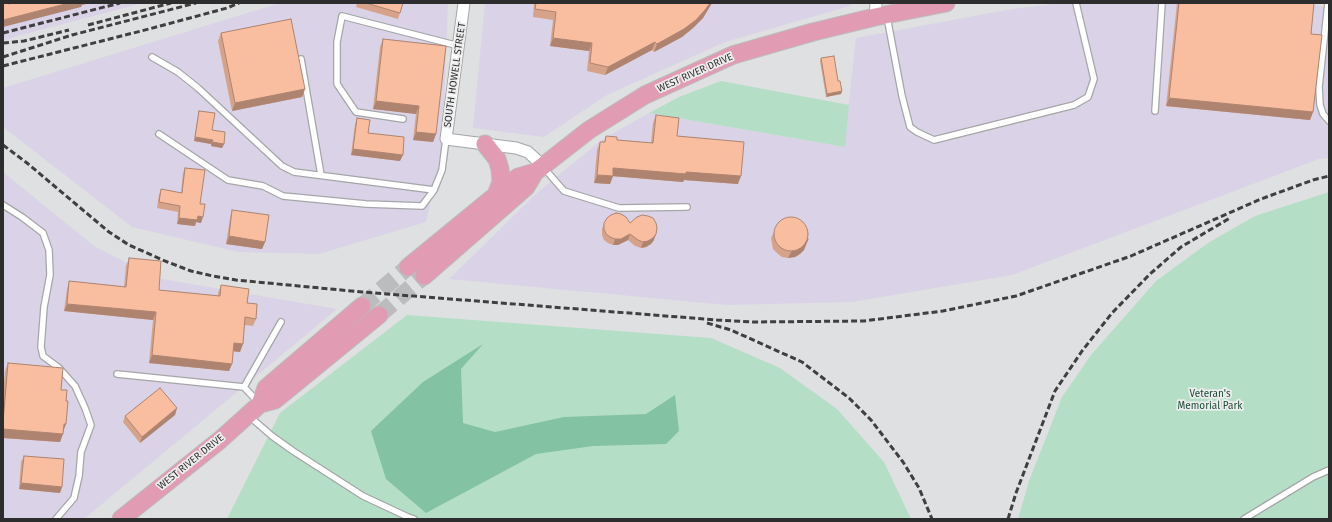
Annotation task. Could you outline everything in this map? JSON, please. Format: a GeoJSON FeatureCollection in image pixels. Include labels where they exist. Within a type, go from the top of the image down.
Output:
{"type":"FeatureCollection","features":[{"type":"Feature","properties":{"kind":"main road","name":"WEST RIVER DRIVE"},"geometry":{"type":"LineString","coordinates":[[408,267],[518,177],[539,169],[589,130],[644,95],[733,55],[814,32],[879,11],[946,3]]}},
{"type":"Feature","properties":{"kind":"main road"},"geometry":{"type":"LineString","coordinates":[[485,144],[497,160],[500,169],[501,182],[496,195]]}},
{"type":"Feature","properties":{"kind":"main road","name":"WEST RIVER DRIVE"},"geometry":{"type":"LineString","coordinates":[[424,276],[526,188],[539,169]]}},
{"type":"Feature","properties":{"kind":"main road","name":"WEST RIVER DRIVE"},"geometry":{"type":"LineString","coordinates":[[121,519],[220,440],[254,409],[266,388],[362,306]]}},
{"type":"Feature","properties":{"kind":"main road","name":"WEST RIVER DRIVE"},"geometry":{"type":"LineString","coordinates":[[254,409],[275,400],[379,315]]}},
{"type":"Feature","properties":{"kind":"street","name":"SOUTH HOWELL STREET"},"geometry":{"type":"LineString","coordinates":[[464,3],[446,139],[516,148],[528,152],[539,169]]}},
{"type":"Feature","properties":{"kind":"lane"},"geometry":{"type":"LineString","coordinates":[[879,11],[910,127],[934,140],[1074,105],[1088,97],[1094,79],[1076,3]]}},
{"type":"Feature","properties":{"kind":"lane"},"geometry":{"type":"LineString","coordinates":[[1155,111],[1162,3]]}},
{"type":"Feature","properties":{"kind":"lane"},"geometry":{"type":"LineString","coordinates":[[1328,3],[1319,87],[1320,104],[1323,114],[1329,120]]}},
{"type":"Feature","properties":{"kind":"lane"},"geometry":{"type":"LineString","coordinates":[[403,118],[356,112],[337,84],[337,42],[342,16],[459,46]]}},
{"type":"Feature","properties":{"kind":"lane"},"geometry":{"type":"LineString","coordinates":[[152,57],[178,72],[198,88],[282,166],[294,172],[434,190]]}},
{"type":"Feature","properties":{"kind":"lane"},"geometry":{"type":"LineString","coordinates":[[301,59],[321,175]]}},
{"type":"Feature","properties":{"kind":"lane"},"geometry":{"type":"LineString","coordinates":[[159,134],[228,180],[263,186],[283,196],[366,204],[422,206],[434,190],[442,170],[446,139]]}},
{"type":"Feature","properties":{"kind":"lane"},"geometry":{"type":"LineString","coordinates":[[539,169],[564,191],[619,208],[687,208]]}},
{"type":"Feature","properties":{"kind":"lane"},"geometry":{"type":"LineString","coordinates":[[3,205],[43,233],[49,250],[50,274],[44,307],[41,347],[43,356],[59,368],[75,386],[86,408],[91,425],[81,452],[79,476],[74,498],[56,519]]}},
{"type":"Feature","properties":{"kind":"lane"},"geometry":{"type":"LineString","coordinates":[[244,387],[281,322]]}},
{"type":"Feature","properties":{"kind":"lane"},"geometry":{"type":"LineString","coordinates":[[117,374],[244,387]]}},
{"type":"Feature","properties":{"kind":"lane"},"geometry":{"type":"LineString","coordinates":[[244,387],[254,409],[272,436],[363,496],[414,519]]}},
{"type":"Feature","properties":{"kind":"lane"},"geometry":{"type":"LineString","coordinates":[[1244,519],[1313,477],[1329,470]]}},
{"type":"Feature","properties":{"kind":"shaded area"},"geometry":{"type":"Polygon","coordinates":[[[3,3],[143,3],[3,41],[3,3]]]}},
{"type":"Feature","properties":{"kind":"shaded area"},"geometry":{"type":"Polygon","coordinates":[[[280,3],[448,3],[442,151],[426,222],[319,254],[238,252],[132,227],[3,127],[3,88],[280,3]]]}},
{"type":"Feature","properties":{"kind":"shaded area"},"geometry":{"type":"Polygon","coordinates":[[[485,3],[851,3],[850,6],[725,42],[607,95],[544,137],[473,128],[485,3]]]}},
{"type":"Feature","properties":{"kind":"shaded area"},"geometry":{"type":"Polygon","coordinates":[[[1062,3],[1297,3],[1329,7],[1329,158],[1319,159],[1012,275],[852,302],[727,305],[449,279],[538,192],[603,139],[649,113],[844,147],[856,38],[1012,9],[1062,3]]]}},
{"type":"Feature","properties":{"kind":"shaded area"},"geometry":{"type":"Polygon","coordinates":[[[3,172],[94,246],[156,278],[337,309],[84,519],[3,519],[3,172]]]}},
{"type":"Feature","properties":{"kind":"green space"},"geometry":{"type":"Polygon","coordinates":[[[721,81],[849,105],[845,147],[649,113],[679,97],[721,81]]]}},
{"type":"Feature","properties":{"kind":"green space","name":"Veteran's Memorial Park"},"geometry":{"type":"Polygon","coordinates":[[[1329,192],[1329,519],[1018,519],[1029,481],[1062,397],[1091,355],[1156,281],[1208,243],[1255,216],[1329,192]]]}},
{"type":"Feature","properties":{"kind":"green space"},"geometry":{"type":"Polygon","coordinates":[[[407,315],[711,338],[780,368],[837,409],[884,462],[911,519],[227,519],[280,413],[407,315]]]}},
{"type":"Feature","properties":{"kind":"green space"},"geometry":{"type":"Polygon","coordinates":[[[483,344],[461,369],[463,423],[495,432],[564,417],[646,414],[675,395],[679,431],[666,444],[593,446],[536,454],[426,513],[386,479],[371,431],[423,382],[483,344]]]}},
{"type":"Feature","properties":{"kind":"building"},"geometry":{"type":"Polygon","coordinates":[[[3,3],[8,4],[69,3],[3,20],[3,3]]]}},
{"type":"Feature","properties":{"kind":"building"},"geometry":{"type":"Polygon","coordinates":[[[366,3],[403,3],[400,13],[366,3]]]}},
{"type":"Feature","properties":{"kind":"building"},"geometry":{"type":"Polygon","coordinates":[[[536,3],[710,3],[696,20],[684,29],[657,44],[655,42],[608,67],[590,63],[592,43],[553,38],[556,12],[535,9],[536,3]]]}},
{"type":"Feature","properties":{"kind":"building"},"geometry":{"type":"Polygon","coordinates":[[[1179,3],[1314,3],[1311,34],[1322,35],[1313,112],[1169,98],[1179,3]]]}},
{"type":"Feature","properties":{"kind":"building"},"geometry":{"type":"Polygon","coordinates":[[[291,19],[305,89],[235,103],[221,33],[291,19]]]}},
{"type":"Feature","properties":{"kind":"building"},"geometry":{"type":"Polygon","coordinates":[[[383,39],[446,46],[436,134],[416,132],[419,106],[376,101],[383,39]]]}},
{"type":"Feature","properties":{"kind":"building"},"geometry":{"type":"Polygon","coordinates":[[[834,56],[838,81],[840,81],[842,91],[827,94],[821,58],[834,56]]]}},
{"type":"Feature","properties":{"kind":"building"},"geometry":{"type":"Polygon","coordinates":[[[199,111],[215,113],[212,130],[225,132],[224,144],[212,142],[213,140],[195,137],[199,111]]]}},
{"type":"Feature","properties":{"kind":"building"},"geometry":{"type":"Polygon","coordinates":[[[656,115],[679,118],[677,136],[744,142],[741,176],[686,172],[686,174],[613,168],[613,176],[597,175],[600,142],[605,142],[606,136],[617,137],[617,140],[653,143],[656,115]]]}},
{"type":"Feature","properties":{"kind":"building"},"geometry":{"type":"Polygon","coordinates":[[[357,118],[370,120],[368,133],[404,137],[403,155],[353,149],[357,118]]]}},
{"type":"Feature","properties":{"kind":"building"},"geometry":{"type":"Polygon","coordinates":[[[185,168],[205,170],[200,204],[205,204],[203,217],[198,216],[197,220],[179,218],[180,206],[159,202],[161,189],[182,193],[185,168]]]}},
{"type":"Feature","properties":{"kind":"building"},"geometry":{"type":"Polygon","coordinates":[[[232,210],[269,215],[265,242],[229,236],[232,210]]]}},
{"type":"Feature","properties":{"kind":"building"},"geometry":{"type":"Polygon","coordinates":[[[616,213],[626,217],[630,223],[642,215],[653,218],[657,228],[656,234],[653,238],[643,242],[630,234],[621,239],[610,237],[606,234],[604,223],[607,218],[616,213]]]}},
{"type":"Feature","properties":{"kind":"building"},"geometry":{"type":"Polygon","coordinates":[[[788,217],[794,217],[798,218],[805,224],[808,234],[807,241],[801,248],[794,251],[788,251],[784,250],[777,244],[774,237],[774,231],[775,227],[781,220],[788,217]]]}},
{"type":"Feature","properties":{"kind":"building"},"geometry":{"type":"Polygon","coordinates":[[[129,258],[161,261],[159,290],[220,296],[221,285],[249,289],[247,303],[257,304],[256,319],[245,317],[243,344],[234,343],[232,364],[152,355],[156,312],[67,304],[69,281],[126,287],[129,258]]]}},
{"type":"Feature","properties":{"kind":"building"},"geometry":{"type":"Polygon","coordinates":[[[8,363],[63,368],[61,390],[67,390],[66,401],[68,401],[66,424],[64,424],[63,434],[3,429],[8,363]]]}},
{"type":"Feature","properties":{"kind":"building"},"geometry":{"type":"Polygon","coordinates":[[[160,388],[177,408],[142,437],[125,416],[160,388]]]}},
{"type":"Feature","properties":{"kind":"building"},"geometry":{"type":"Polygon","coordinates":[[[24,456],[64,459],[62,487],[21,483],[24,456]]]}},
{"type":"Feature","properties":{"kind":"tunnel"},"geometry":{"type":"LineString","coordinates":[[362,306],[408,267]]}},
{"type":"Feature","properties":{"kind":"tunnel"},"geometry":{"type":"LineString","coordinates":[[379,315],[424,276]]}},
{"type":"Feature","properties":{"kind":"railway"},"geometry":{"type":"LineString","coordinates":[[3,33],[120,3]]}},
{"type":"Feature","properties":{"kind":"railway"},"geometry":{"type":"LineString","coordinates":[[88,25],[171,3]]}},
{"type":"Feature","properties":{"kind":"railway"},"geometry":{"type":"LineString","coordinates":[[3,57],[72,35],[196,3]]}},
{"type":"Feature","properties":{"kind":"railway"},"geometry":{"type":"LineString","coordinates":[[3,66],[149,29],[227,8],[239,3]]}},
{"type":"Feature","properties":{"kind":"railway"},"geometry":{"type":"LineString","coordinates":[[3,43],[24,41],[69,30]]}},
{"type":"Feature","properties":{"kind":"railway"},"geometry":{"type":"LineString","coordinates":[[3,145],[27,163],[109,232],[129,245],[191,271],[236,280],[362,292],[753,322],[864,321],[943,311],[1016,296],[1131,256],[1261,199],[1313,180],[1329,176]]}},
{"type":"Feature","properties":{"kind":"railway"},"geometry":{"type":"LineString","coordinates":[[1008,519],[1016,493],[1055,391],[1082,351],[1112,313],[1150,274],[1181,247],[1230,218]]}},
{"type":"Feature","properties":{"kind":"railway"},"geometry":{"type":"LineString","coordinates":[[707,323],[731,330],[802,362],[849,398],[871,420],[903,462],[919,488],[932,519]]}}]}
